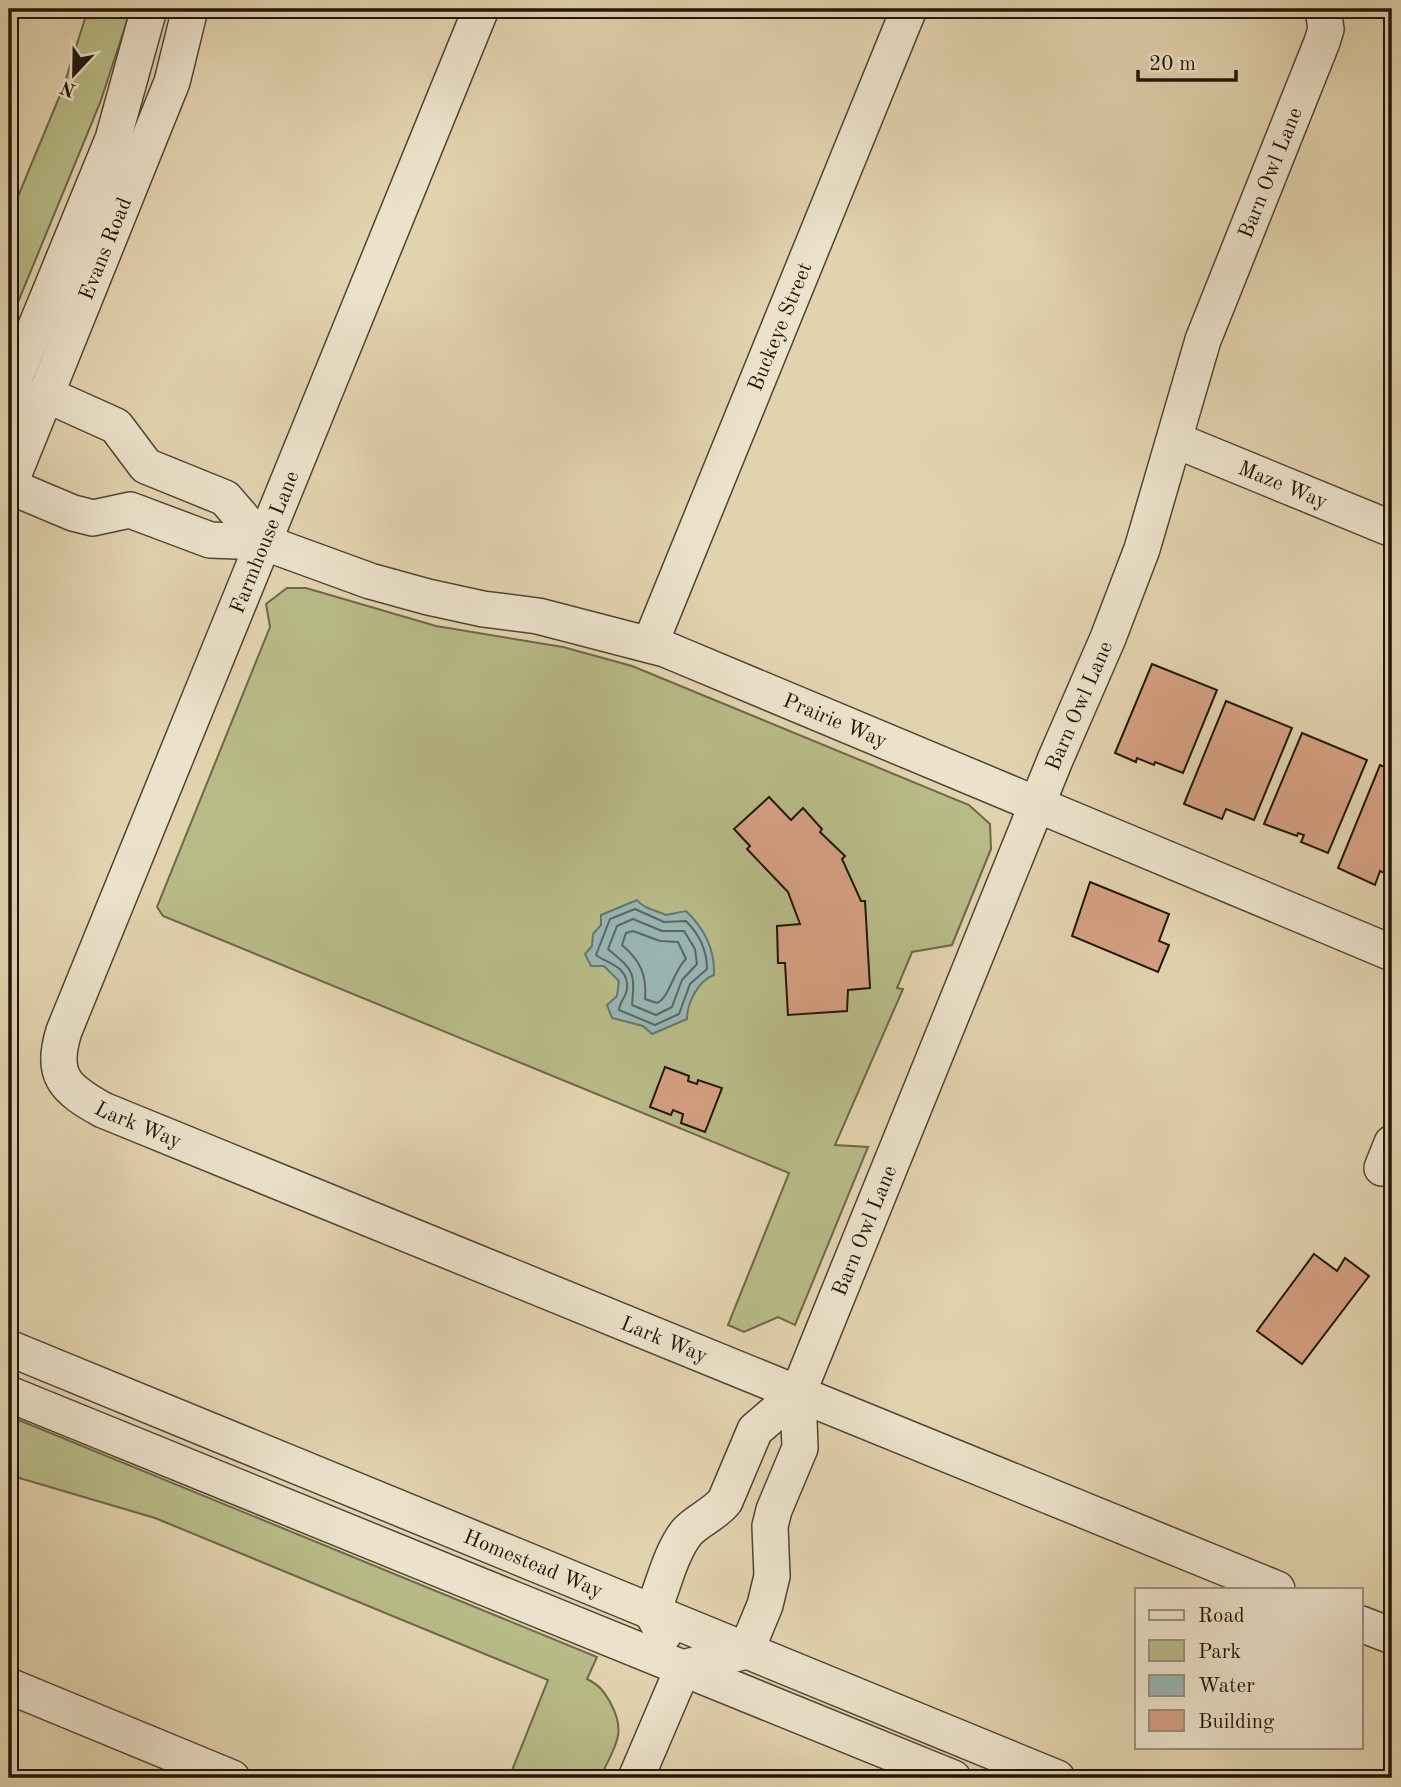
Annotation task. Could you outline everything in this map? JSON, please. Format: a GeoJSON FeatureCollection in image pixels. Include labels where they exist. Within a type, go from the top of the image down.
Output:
{"type":"FeatureCollection","features":[{"type":"Feature","properties":{"kind":"street","name":"Evans Road"},"geometry":{"type":"LineString","coordinates":[[9,391],[113,139],[149,9]]}},
{"type":"Feature","properties":{"kind":"street","name":"Evans Road"},"geometry":{"type":"LineString","coordinates":[[9,486],[172,82],[190,9]]}},
{"type":"Feature","properties":{"kind":"street","name":"Farmhouse Lane"},"geometry":{"type":"LineString","coordinates":[[61,1076],[57,1052],[64,1031],[481,9]]}},
{"type":"Feature","properties":{"kind":"street","name":"Buckeye Street"},"geometry":{"type":"LineString","coordinates":[[650,644],[909,9]]}},
{"type":"Feature","properties":{"kind":"street","name":"Barn Owl Lane"},"geometry":{"type":"LineString","coordinates":[[746,1651],[765,1605],[772,1576],[770,1530],[774,1510],[800,1448],[797,1393],[1118,613],[1142,549],[1203,340],[1227,272],[1322,42],[1326,29],[1323,9]]}},
{"type":"Feature","properties":{"kind":"street"},"geometry":{"type":"LineString","coordinates":[[9,416],[45,394],[116,426],[134,445],[146,466],[225,498],[262,542]]}},
{"type":"Feature","properties":{"kind":"street","name":"Maze Way"},"geometry":{"type":"LineString","coordinates":[[1175,440],[1392,529]]}},
{"type":"Feature","properties":{"kind":"street"},"geometry":{"type":"LineString","coordinates":[[9,486],[93,518],[130,509],[146,466]]}},
{"type":"Feature","properties":{"kind":"street","name":"Prairie Way"},"geometry":{"type":"LineString","coordinates":[[130,509],[210,540],[262,542],[370,581],[428,597],[483,609],[538,616],[650,644],[1392,953]]}},
{"type":"Feature","properties":{"kind":"street","name":"Lark Way"},"geometry":{"type":"LineString","coordinates":[[61,1076],[82,1099],[103,1110],[1275,1588]]}},
{"type":"Feature","properties":{"kind":"street","name":"Homestead Way"},"geometry":{"type":"LineString","coordinates":[[9,1348],[1057,1778]]}},
{"type":"Feature","properties":{"kind":"street","name":"Barn Owl Lane"},"geometry":{"type":"LineString","coordinates":[[719,1509],[755,1430],[797,1393]]}},
{"type":"Feature","properties":{"kind":"street","name":"Homestead Way"},"geometry":{"type":"LineString","coordinates":[[9,1394],[953,1778]]}},
{"type":"Feature","properties":{"kind":"street"},"geometry":{"type":"LineString","coordinates":[[683,1668],[652,1613],[688,1531],[719,1509],[770,1530]]}},
{"type":"Feature","properties":{"kind":"street"},"geometry":{"type":"LineString","coordinates":[[1362,1624],[1392,1636]]}},
{"type":"Feature","properties":{"kind":"street"},"geometry":{"type":"LineString","coordinates":[[683,1668],[746,1651]]}},
{"type":"Feature","properties":{"kind":"street"},"geometry":{"type":"LineString","coordinates":[[636,1778],[683,1668]]}},
{"type":"Feature","properties":{"kind":"street"},"geometry":{"type":"LineString","coordinates":[[9,1686],[225,1777]]}},
{"type":"Feature","properties":{"kind":"green space"},"geometry":{"type":"Polygon","coordinates":[[[88,9],[131,9],[100,103],[9,324],[9,218],[63,88],[88,9]]]}},
{"type":"Feature","properties":{"kind":"green space"},"geometry":{"type":"Polygon","coordinates":[[[287,588],[306,588],[436,626],[563,647],[632,666],[969,805],[990,824],[991,849],[952,945],[912,952],[897,988],[903,989],[835,1145],[868,1147],[795,1325],[778,1317],[744,1332],[728,1325],[789,1173],[163,916],[157,907],[270,627],[266,604],[287,588]]]}},
{"type":"Feature","properties":{"kind":"green space"},"geometry":{"type":"Polygon","coordinates":[[[9,1416],[597,1657],[587,1679],[600,1688],[610,1702],[618,1723],[617,1740],[600,1778],[509,1778],[548,1680],[155,1518],[9,1475],[9,1416]]]}},
{"type":"Feature","properties":{"kind":"water"},"geometry":{"type":"Polygon","coordinates":[[[637,900],[666,915],[686,911],[708,940],[713,957],[714,975],[703,982],[694,993],[687,1019],[652,1034],[643,1026],[612,1018],[607,1005],[617,996],[619,981],[604,966],[591,966],[585,954],[592,946],[593,934],[601,925],[601,915],[637,900]]]}},
{"type":"Feature","properties":{"kind":"building"},"geometry":{"type":"Polygon","coordinates":[[[1152,664],[1217,690],[1183,773],[1155,762],[1154,765],[1137,758],[1136,762],[1115,753],[1152,664]]]}},
{"type":"Feature","properties":{"kind":"building"},"geometry":{"type":"Polygon","coordinates":[[[1226,701],[1292,728],[1254,820],[1226,809],[1222,819],[1184,804],[1226,701]]]}},
{"type":"Feature","properties":{"kind":"building"},"geometry":{"type":"Polygon","coordinates":[[[1302,733],[1367,760],[1328,853],[1301,842],[1304,835],[1298,833],[1297,836],[1264,824],[1302,733]]]}},
{"type":"Feature","properties":{"kind":"building"},"geometry":{"type":"Polygon","coordinates":[[[1380,765],[1392,770],[1392,876],[1380,871],[1375,885],[1338,868],[1380,765]]]}},
{"type":"Feature","properties":{"kind":"building"},"geometry":{"type":"Polygon","coordinates":[[[769,797],[791,820],[803,808],[822,829],[820,832],[845,856],[842,859],[861,901],[865,901],[870,988],[848,990],[847,1011],[788,1015],[785,963],[778,963],[777,926],[800,924],[788,892],[747,849],[750,846],[734,829],[769,797]]]}},
{"type":"Feature","properties":{"kind":"building"},"geometry":{"type":"Polygon","coordinates":[[[1090,882],[1169,914],[1159,941],[1169,945],[1158,972],[1072,936],[1090,882]]]}},
{"type":"Feature","properties":{"kind":"building"},"geometry":{"type":"Polygon","coordinates":[[[665,1067],[689,1076],[688,1081],[697,1084],[698,1080],[722,1088],[705,1132],[681,1123],[683,1114],[673,1110],[671,1115],[650,1107],[665,1067]]]}},
{"type":"Feature","properties":{"kind":"building"},"geometry":{"type":"Polygon","coordinates":[[[1314,1254],[1337,1271],[1345,1258],[1369,1276],[1302,1364],[1257,1331],[1314,1254]]]}}]}
